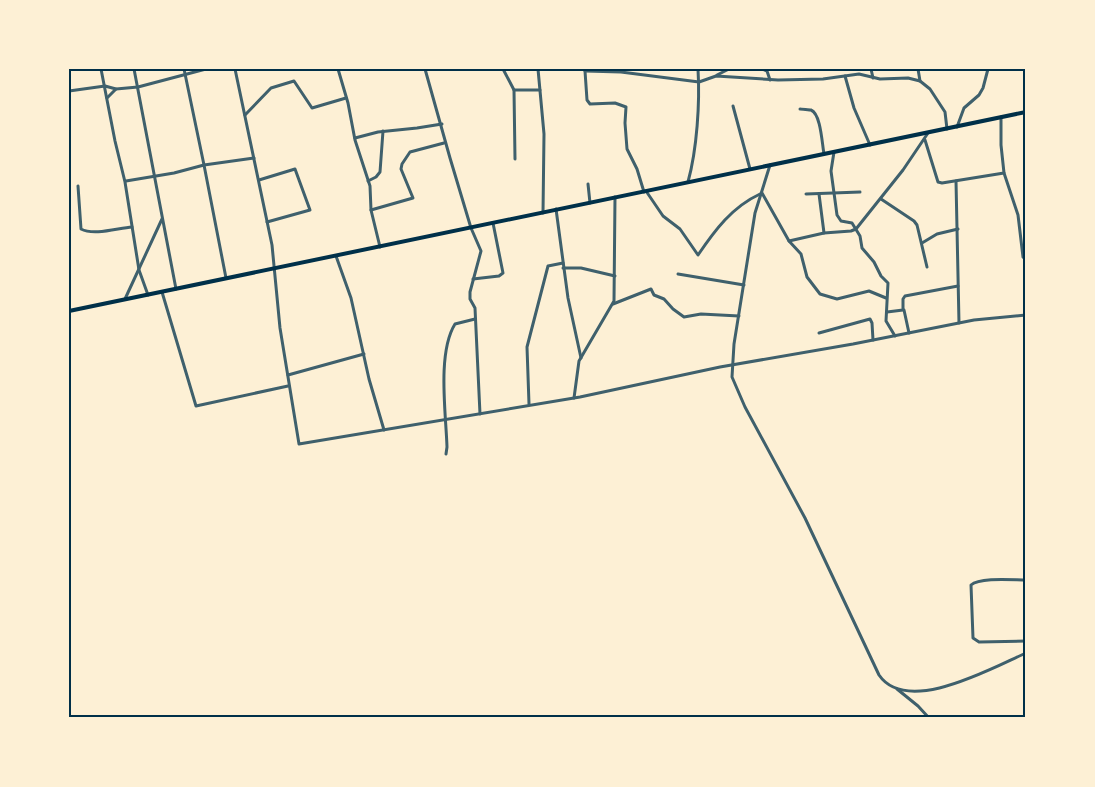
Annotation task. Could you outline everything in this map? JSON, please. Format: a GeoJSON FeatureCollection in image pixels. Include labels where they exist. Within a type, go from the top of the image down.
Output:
{"type":"FeatureCollection","features":[{"type":"Feature","properties":{"kind":"main road"},"geometry":{"type":"LineString","coordinates":[[69,311],[1026,112]]}},
{"type":"Feature","properties":{"kind":"street"},"geometry":{"type":"LineString","coordinates":[[101,69],[125,182],[139,270],[148,295]]}},
{"type":"Feature","properties":{"kind":"street"},"geometry":{"type":"LineString","coordinates":[[134,69],[176,289]]}},
{"type":"Feature","properties":{"kind":"street"},"geometry":{"type":"LineString","coordinates":[[184,69],[226,278]]}},
{"type":"Feature","properties":{"kind":"street"},"geometry":{"type":"LineString","coordinates":[[69,91],[105,86],[116,89],[138,87],[206,69]]}},
{"type":"Feature","properties":{"kind":"street"},"geometry":{"type":"LineString","coordinates":[[235,69],[272,245],[298,444],[574,398],[732,365],[959,323],[1026,315]]}},
{"type":"Feature","properties":{"kind":"street"},"geometry":{"type":"LineString","coordinates":[[338,69],[368,181],[372,198],[371,210],[380,246]]}},
{"type":"Feature","properties":{"kind":"street"},"geometry":{"type":"LineString","coordinates":[[425,69],[471,228],[482,253],[473,279],[470,299],[475,308],[480,414]]}},
{"type":"Feature","properties":{"kind":"street"},"geometry":{"type":"LineString","coordinates":[[503,69],[514,90],[515,159]]}},
{"type":"Feature","properties":{"kind":"street"},"geometry":{"type":"LineString","coordinates":[[538,69],[544,134],[543,213]]}},
{"type":"Feature","properties":{"kind":"street"},"geometry":{"type":"LineString","coordinates":[[688,182],[693,165],[698,69]]}},
{"type":"Feature","properties":{"kind":"street"},"geometry":{"type":"LineString","coordinates":[[729,69],[699,82],[614,71],[584,70],[587,99],[590,104],[615,104],[626,107],[627,149],[645,191],[663,216],[680,229],[698,255],[724,219],[749,199],[761,193]]}},
{"type":"Feature","properties":{"kind":"street"},"geometry":{"type":"LineString","coordinates":[[762,69],[767,71],[770,80]]}},
{"type":"Feature","properties":{"kind":"street"},"geometry":{"type":"LineString","coordinates":[[871,69],[873,78]]}},
{"type":"Feature","properties":{"kind":"street"},"geometry":{"type":"LineString","coordinates":[[918,69],[920,81]]}},
{"type":"Feature","properties":{"kind":"street"},"geometry":{"type":"LineString","coordinates":[[957,127],[964,108],[979,95],[983,88],[988,69]]}},
{"type":"Feature","properties":{"kind":"street"},"geometry":{"type":"LineString","coordinates":[[716,76],[809,80],[859,74],[873,78],[908,78],[920,81],[930,89],[945,112],[947,129]]}},
{"type":"Feature","properties":{"kind":"street"},"geometry":{"type":"LineString","coordinates":[[845,76],[854,108],[870,145]]}},
{"type":"Feature","properties":{"kind":"street"},"geometry":{"type":"LineString","coordinates":[[245,115],[271,88],[294,81],[312,108],[346,98]]}},
{"type":"Feature","properties":{"kind":"street"},"geometry":{"type":"LineString","coordinates":[[107,98],[116,89]]}},
{"type":"Feature","properties":{"kind":"street"},"geometry":{"type":"LineString","coordinates":[[514,90],[540,90]]}},
{"type":"Feature","properties":{"kind":"street"},"geometry":{"type":"LineString","coordinates":[[733,106],[750,169]]}},
{"type":"Feature","properties":{"kind":"street"},"geometry":{"type":"LineString","coordinates":[[800,109],[815,113],[824,154]]}},
{"type":"Feature","properties":{"kind":"street"},"geometry":{"type":"LineString","coordinates":[[1001,117],[1004,173],[1020,226],[1023,257],[1026,260]]}},
{"type":"Feature","properties":{"kind":"street"},"geometry":{"type":"LineString","coordinates":[[355,138],[383,131],[442,124]]}},
{"type":"Feature","properties":{"kind":"street"},"geometry":{"type":"LineString","coordinates":[[368,181],[380,172],[383,131]]}},
{"type":"Feature","properties":{"kind":"street"},"geometry":{"type":"LineString","coordinates":[[789,241],[856,229],[881,199],[928,133]]}},
{"type":"Feature","properties":{"kind":"street"},"geometry":{"type":"LineString","coordinates":[[925,140],[938,182],[1004,173]]}},
{"type":"Feature","properties":{"kind":"street"},"geometry":{"type":"LineString","coordinates":[[371,210],[413,198],[401,169],[402,164],[410,152],[445,143]]}},
{"type":"Feature","properties":{"kind":"street"},"geometry":{"type":"LineString","coordinates":[[834,152],[831,171],[838,220],[852,222],[860,236],[860,246],[888,283],[886,321],[895,336]]}},
{"type":"Feature","properties":{"kind":"street"},"geometry":{"type":"LineString","coordinates":[[125,182],[204,165],[254,158]]}},
{"type":"Feature","properties":{"kind":"street"},"geometry":{"type":"LineString","coordinates":[[770,165],[755,213],[732,365],[733,381],[804,518],[879,675],[918,706],[929,718]]}},
{"type":"Feature","properties":{"kind":"street"},"geometry":{"type":"LineString","coordinates":[[258,180],[295,169],[310,210],[267,222]]}},
{"type":"Feature","properties":{"kind":"street"},"geometry":{"type":"LineString","coordinates":[[956,181],[959,323]]}},
{"type":"Feature","properties":{"kind":"street"},"geometry":{"type":"LineString","coordinates":[[588,184],[590,203]]}},
{"type":"Feature","properties":{"kind":"street"},"geometry":{"type":"LineString","coordinates":[[78,186],[81,229],[93,231],[132,227]]}},
{"type":"Feature","properties":{"kind":"street"},"geometry":{"type":"LineString","coordinates":[[806,194],[860,192]]}},
{"type":"Feature","properties":{"kind":"street"},"geometry":{"type":"LineString","coordinates":[[761,193],[789,241],[801,254],[807,277],[823,296],[837,299],[868,291],[886,298]]}},
{"type":"Feature","properties":{"kind":"street"},"geometry":{"type":"LineString","coordinates":[[819,194],[824,233]]}},
{"type":"Feature","properties":{"kind":"street"},"geometry":{"type":"LineString","coordinates":[[574,398],[575,379],[581,358],[613,304],[615,197]]}},
{"type":"Feature","properties":{"kind":"street"},"geometry":{"type":"LineString","coordinates":[[881,199],[914,221],[927,267]]}},
{"type":"Feature","properties":{"kind":"street"},"geometry":{"type":"LineString","coordinates":[[556,209],[563,265],[581,358]]}},
{"type":"Feature","properties":{"kind":"street"},"geometry":{"type":"LineString","coordinates":[[125,299],[162,218]]}},
{"type":"Feature","properties":{"kind":"street"},"geometry":{"type":"LineString","coordinates":[[473,279],[499,276],[503,273],[493,223]]}},
{"type":"Feature","properties":{"kind":"street"},"geometry":{"type":"LineString","coordinates":[[1020,226],[1026,226]]}},
{"type":"Feature","properties":{"kind":"street"},"geometry":{"type":"LineString","coordinates":[[922,243],[937,234],[958,229]]}},
{"type":"Feature","properties":{"kind":"street"},"geometry":{"type":"LineString","coordinates":[[336,256],[351,298],[384,430]]}},
{"type":"Feature","properties":{"kind":"street"},"geometry":{"type":"LineString","coordinates":[[529,404],[526,357],[529,335],[546,282],[548,266],[563,265],[615,276]]}},
{"type":"Feature","properties":{"kind":"street"},"geometry":{"type":"LineString","coordinates":[[678,273],[745,285]]}},
{"type":"Feature","properties":{"kind":"street"},"geometry":{"type":"LineString","coordinates":[[909,333],[903,299],[905,296],[958,286]]}},
{"type":"Feature","properties":{"kind":"street"},"geometry":{"type":"LineString","coordinates":[[613,304],[651,289],[654,295],[664,299],[684,317],[701,314],[739,316]]}},
{"type":"Feature","properties":{"kind":"street"},"geometry":{"type":"LineString","coordinates":[[162,292],[196,406],[289,386]]}},
{"type":"Feature","properties":{"kind":"street"},"geometry":{"type":"LineString","coordinates":[[886,312],[900,311],[904,308]]}},
{"type":"Feature","properties":{"kind":"street"},"geometry":{"type":"LineString","coordinates":[[446,454],[444,381],[447,349],[457,323],[475,319]]}},
{"type":"Feature","properties":{"kind":"street"},"geometry":{"type":"LineString","coordinates":[[819,333],[870,319],[873,340]]}},
{"type":"Feature","properties":{"kind":"street"},"geometry":{"type":"LineString","coordinates":[[288,375],[364,354]]}},
{"type":"Feature","properties":{"kind":"street"},"geometry":{"type":"LineString","coordinates":[[1026,580],[981,581],[971,585],[972,638],[979,642],[1026,640]]}},
{"type":"Feature","properties":{"kind":"street"},"geometry":{"type":"LineString","coordinates":[[896,689],[920,691],[947,686],[1026,653]]}},
{"type":"Feature","properties":{"kind":"street"},"geometry":{"type":"LineString","coordinates":[[1025,718],[1026,704]]}}]}
